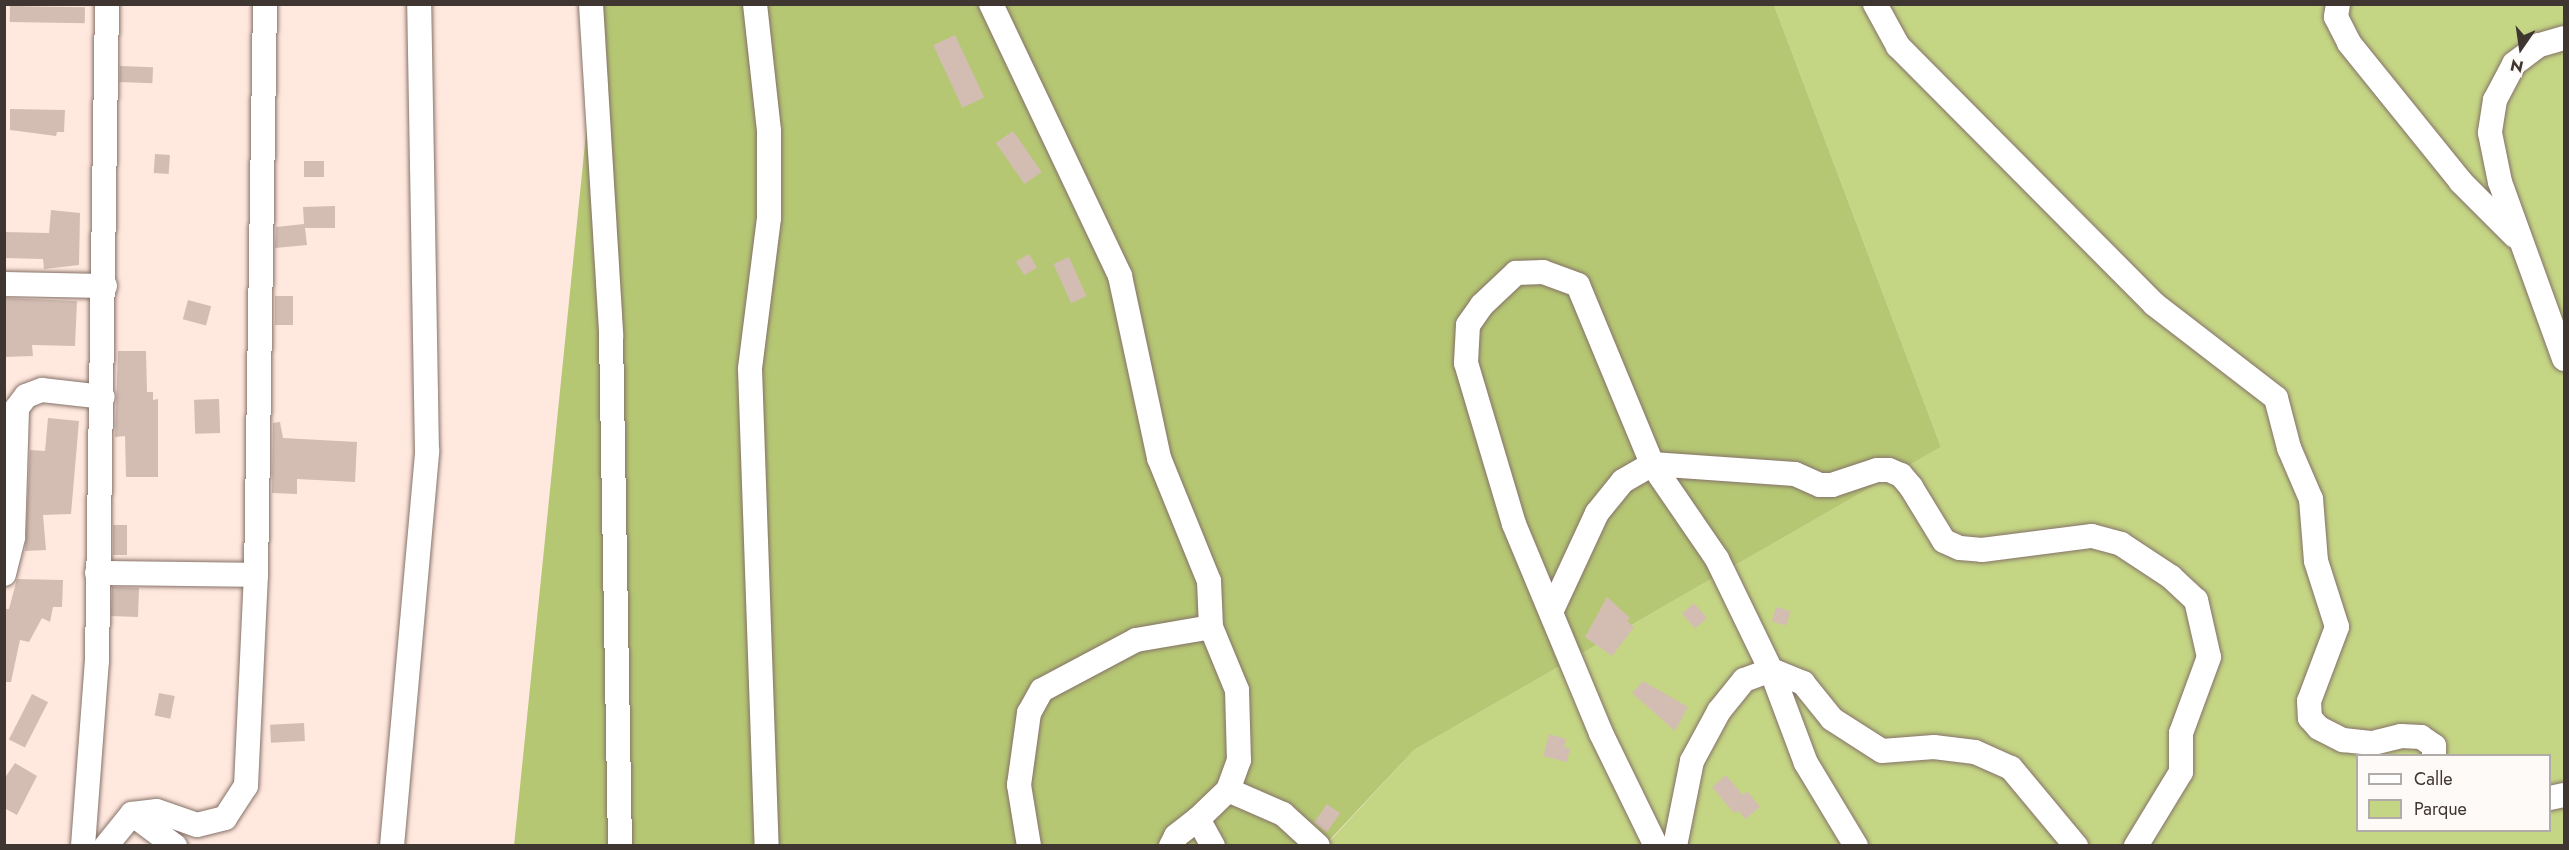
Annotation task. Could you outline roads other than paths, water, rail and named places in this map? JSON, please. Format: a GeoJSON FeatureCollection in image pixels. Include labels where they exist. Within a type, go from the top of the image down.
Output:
{"type":"FeatureCollection","features":[{"type":"Feature","properties":{"kind":"street"},"geometry":{"type":"LineString","coordinates":[[83,846],[97,662],[97,573],[105,286],[107,4]]}},
{"type":"Feature","properties":{"kind":"street"},"geometry":{"type":"LineString","coordinates":[[106,846],[132,814],[157,811],[197,825],[225,818],[246,786],[256,575],[265,4]]}},
{"type":"Feature","properties":{"kind":"street"},"geometry":{"type":"LineString","coordinates":[[392,846],[427,453],[419,4]]}},
{"type":"Feature","properties":{"kind":"street"},"geometry":{"type":"LineString","coordinates":[[591,4],[611,335],[620,846]]}},
{"type":"Feature","properties":{"kind":"street"},"geometry":{"type":"LineString","coordinates":[[755,4],[769,131],[769,218],[750,369],[767,846]]}},
{"type":"Feature","properties":{"kind":"street"},"geometry":{"type":"LineString","coordinates":[[991,4],[1120,276],[1159,458],[1209,581],[1211,627],[1237,690],[1239,760],[1228,790],[1198,819],[1176,836],[1172,846]]}},
{"type":"Feature","properties":{"kind":"street"},"geometry":{"type":"LineString","coordinates":[[1875,4],[1898,46],[2154,304],[2276,398],[2289,448],[2311,499],[2316,561],[2337,627],[2337,638],[2309,701],[2310,718],[2319,728],[2343,740],[2373,743],[2401,736],[2421,737],[2434,746],[2434,754]]}},
{"type":"Feature","properties":{"kind":"street"},"geometry":{"type":"LineString","coordinates":[[2338,4],[2336,17],[2349,43],[2461,182],[2519,240]]}},
{"type":"Feature","properties":{"kind":"street"},"geometry":{"type":"LineString","coordinates":[[2565,38],[2539,45],[2514,64],[2495,100],[2490,133],[2500,182],[2519,240],[2565,359]]}},
{"type":"Feature","properties":{"kind":"street"},"geometry":{"type":"LineString","coordinates":[[1656,846],[1601,733],[1552,610],[1514,524],[1466,363],[1468,325],[1482,305],[1516,273],[1544,272],[1578,285],[1652,464],[1717,559],[1771,670],[1806,763],[1856,846]]}},
{"type":"Feature","properties":{"kind":"street"},"geometry":{"type":"LineString","coordinates":[[4,284],[105,286]]}},
{"type":"Feature","properties":{"kind":"street"},"geometry":{"type":"LineString","coordinates":[[4,574],[14,537],[17,408],[26,396],[42,390],[103,397]]}},
{"type":"Feature","properties":{"kind":"street"},"geometry":{"type":"LineString","coordinates":[[1552,610],[1597,513],[1623,481],[1652,464],[1795,474],[1820,485],[1832,485],[1877,470],[1889,471],[1901,475],[1944,541],[1960,548],[1982,550],[2092,536],[2121,544],[2171,577],[2196,600],[2209,657],[2181,732],[2181,772],[2136,846]]}},
{"type":"Feature","properties":{"kind":"street"},"geometry":{"type":"LineString","coordinates":[[97,573],[256,575]]}},
{"type":"Feature","properties":{"kind":"street"},"geometry":{"type":"LineString","coordinates":[[1029,846],[1019,784],[1029,713],[1042,690],[1136,640],[1211,627]]}},
{"type":"Feature","properties":{"kind":"street"},"geometry":{"type":"LineString","coordinates":[[1675,846],[1692,761],[1719,711],[1744,680],[1771,670],[1803,683],[1832,718],[1882,751],[1934,747],[1975,752],[2011,768],[2076,846]]}},
{"type":"Feature","properties":{"kind":"street"},"geometry":{"type":"LineString","coordinates":[[1228,790],[1283,814],[1318,846]]}},
{"type":"Feature","properties":{"kind":"street"},"geometry":{"type":"LineString","coordinates":[[132,814],[175,846]]}},
{"type":"Feature","properties":{"kind":"street"},"geometry":{"type":"LineString","coordinates":[[1198,819],[1213,846]]}}]}
